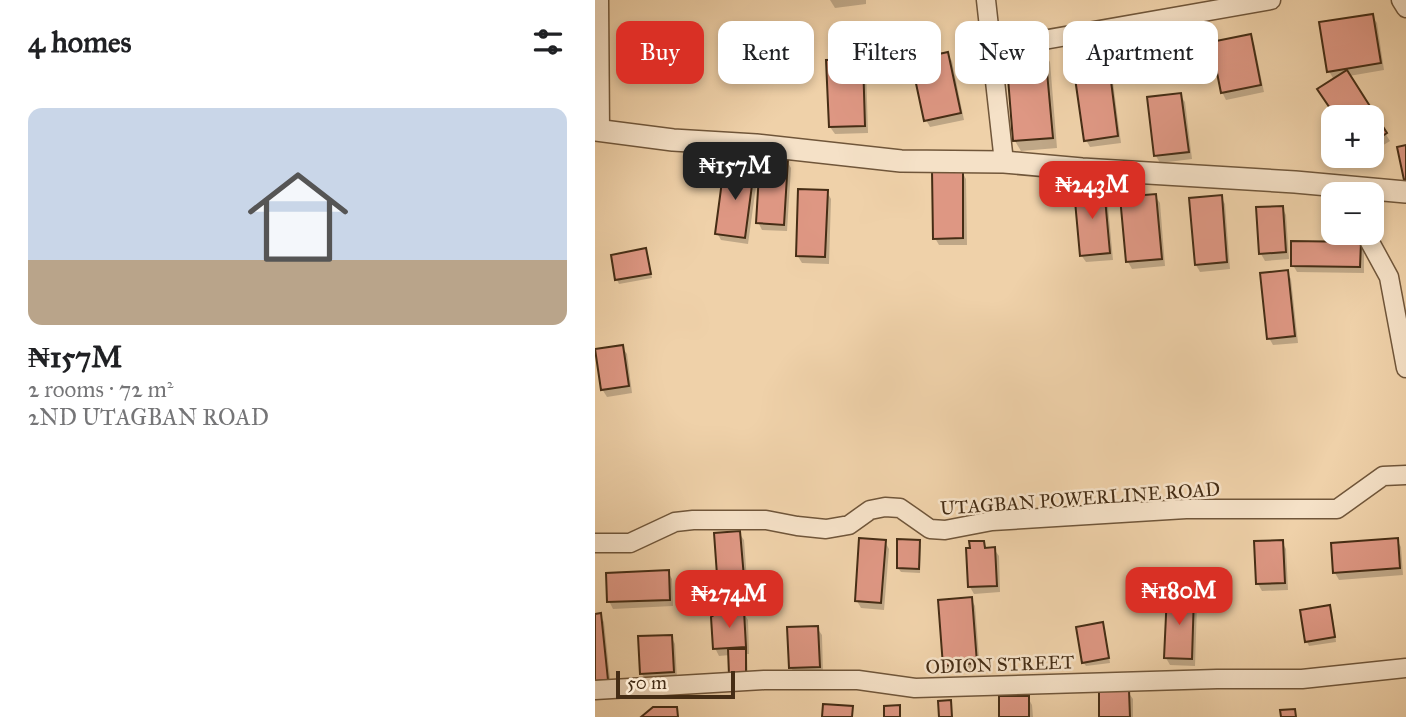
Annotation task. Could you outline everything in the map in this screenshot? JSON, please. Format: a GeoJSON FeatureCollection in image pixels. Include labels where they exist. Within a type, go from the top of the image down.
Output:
{"type":"FeatureCollection","features":[{"type":"Feature","properties":{"kind":"street"},"geometry":{"type":"LineString","coordinates":[[599,0],[597,130],[673,140],[756,145],[901,161],[1004,162],[1295,182],[1321,186]]}},
{"type":"Feature","properties":{"kind":"street"},"geometry":{"type":"LineString","coordinates":[[986,0],[989,21]]}},
{"type":"Feature","properties":{"kind":"street"},"geometry":{"type":"LineString","coordinates":[[1049,39],[1271,0]]}},
{"type":"Feature","properties":{"kind":"street"},"geometry":{"type":"LineString","coordinates":[[1401,0],[1406,8]]}},
{"type":"Feature","properties":{"kind":"street"},"geometry":{"type":"LineString","coordinates":[[996,84],[1004,162]]}},
{"type":"Feature","properties":{"kind":"street"},"geometry":{"type":"LineString","coordinates":[[1384,191],[1406,192]]}},
{"type":"Feature","properties":{"kind":"street"},"geometry":{"type":"LineString","coordinates":[[1372,245],[1389,277],[1406,368]]}},
{"type":"Feature","properties":{"kind":"street","name":"UTAGBAN POWERLINE ROAD"},"geometry":{"type":"LineString","coordinates":[[595,543],[630,543],[675,522],[693,520],[766,520],[826,528],[849,525],[870,510],[885,507],[900,508],[930,529],[945,530],[992,521],[1186,509],[1337,509],[1383,476],[1406,475]]}},
{"type":"Feature","properties":{"kind":"street","name":"ODION STREET"},"geometry":{"type":"LineString","coordinates":[[595,690],[764,680],[858,680],[915,688],[1302,679],[1406,668]]}},
{"type":"Feature","properties":{"kind":"building"},"geometry":{"type":"Polygon","coordinates":[[[1373,14],[1381,63],[1327,72],[1319,22],[1373,14]]]}},
{"type":"Feature","properties":{"kind":"building"},"geometry":{"type":"Polygon","coordinates":[[[1251,34],[1261,85],[1221,93],[1218,78],[1218,41],[1251,34]]]}},
{"type":"Feature","properties":{"kind":"building"},"geometry":{"type":"Polygon","coordinates":[[[948,52],[961,113],[924,121],[916,84],[941,84],[941,54],[948,52]]]}},
{"type":"Feature","properties":{"kind":"building"},"geometry":{"type":"Polygon","coordinates":[[[826,60],[828,84],[864,84],[865,126],[829,127],[826,60]]]}},
{"type":"Feature","properties":{"kind":"building"},"geometry":{"type":"Polygon","coordinates":[[[1347,70],[1369,105],[1328,105],[1317,89],[1347,70]]]}},
{"type":"Feature","properties":{"kind":"building"},"geometry":{"type":"Polygon","coordinates":[[[1008,84],[1048,84],[1053,138],[1013,141],[1008,84]]]}},
{"type":"Feature","properties":{"kind":"building"},"geometry":{"type":"Polygon","coordinates":[[[1076,84],[1111,84],[1118,136],[1084,141],[1076,84]]]}},
{"type":"Feature","properties":{"kind":"building"},"geometry":{"type":"Polygon","coordinates":[[[1181,93],[1189,152],[1154,156],[1147,97],[1181,93]]]}},
{"type":"Feature","properties":{"kind":"building"},"geometry":{"type":"Polygon","coordinates":[[[1406,145],[1406,179],[1404,180],[1397,147],[1406,145]]]}},
{"type":"Feature","properties":{"kind":"building"},"geometry":{"type":"Polygon","coordinates":[[[760,158],[788,159],[784,225],[756,223],[760,158]]]}},
{"type":"Feature","properties":{"kind":"building"},"geometry":{"type":"Polygon","coordinates":[[[724,166],[754,170],[745,238],[715,234],[724,166]]]}},
{"type":"Feature","properties":{"kind":"building"},"geometry":{"type":"Polygon","coordinates":[[[932,170],[963,170],[963,238],[933,239],[932,170]]]}},
{"type":"Feature","properties":{"kind":"building"},"geometry":{"type":"Polygon","coordinates":[[[1104,187],[1110,253],[1080,256],[1074,190],[1104,187]]]}},
{"type":"Feature","properties":{"kind":"building"},"geometry":{"type":"Polygon","coordinates":[[[798,189],[828,190],[825,257],[796,256],[798,189]]]}},
{"type":"Feature","properties":{"kind":"building"},"geometry":{"type":"Polygon","coordinates":[[[1156,194],[1162,259],[1126,262],[1120,197],[1156,194]]]}},
{"type":"Feature","properties":{"kind":"building"},"geometry":{"type":"Polygon","coordinates":[[[1222,195],[1227,262],[1195,265],[1189,198],[1222,195]]]}},
{"type":"Feature","properties":{"kind":"building"},"geometry":{"type":"Polygon","coordinates":[[[1283,206],[1286,252],[1259,254],[1256,207],[1283,206]]]}},
{"type":"Feature","properties":{"kind":"building"},"geometry":{"type":"Polygon","coordinates":[[[1291,241],[1321,241],[1321,245],[1361,245],[1360,267],[1291,266],[1291,241]]]}},
{"type":"Feature","properties":{"kind":"building"},"geometry":{"type":"Polygon","coordinates":[[[646,248],[651,274],[615,280],[611,255],[646,248]]]}},
{"type":"Feature","properties":{"kind":"building"},"geometry":{"type":"Polygon","coordinates":[[[1288,270],[1295,336],[1267,339],[1260,273],[1288,270]]]}},
{"type":"Feature","properties":{"kind":"building"},"geometry":{"type":"Polygon","coordinates":[[[623,345],[629,386],[601,390],[595,349],[623,345]]]}},
{"type":"Feature","properties":{"kind":"building"},"geometry":{"type":"Polygon","coordinates":[[[740,531],[746,601],[719,603],[714,533],[740,531]]]}},
{"type":"Feature","properties":{"kind":"building"},"geometry":{"type":"Polygon","coordinates":[[[859,538],[886,540],[881,603],[855,601],[859,538]]]}},
{"type":"Feature","properties":{"kind":"building"},"geometry":{"type":"Polygon","coordinates":[[[1398,538],[1400,568],[1333,573],[1331,543],[1398,538]]]}},
{"type":"Feature","properties":{"kind":"building"},"geometry":{"type":"Polygon","coordinates":[[[897,539],[920,540],[919,569],[897,568],[897,539]]]}},
{"type":"Feature","properties":{"kind":"building"},"geometry":{"type":"Polygon","coordinates":[[[1283,540],[1285,583],[1256,584],[1254,541],[1283,540]]]}},
{"type":"Feature","properties":{"kind":"building"},"geometry":{"type":"Polygon","coordinates":[[[969,541],[984,541],[985,548],[995,547],[997,586],[968,587],[966,548],[970,548],[969,541]]]}},
{"type":"Feature","properties":{"kind":"building"},"geometry":{"type":"Polygon","coordinates":[[[669,570],[670,600],[607,602],[606,573],[669,570]]]}},
{"type":"Feature","properties":{"kind":"building"},"geometry":{"type":"Polygon","coordinates":[[[1167,594],[1194,595],[1192,659],[1164,658],[1167,594]]]}},
{"type":"Feature","properties":{"kind":"building"},"geometry":{"type":"Polygon","coordinates":[[[972,597],[977,663],[943,666],[938,600],[972,597]]]}},
{"type":"Feature","properties":{"kind":"building"},"geometry":{"type":"Polygon","coordinates":[[[1330,605],[1335,637],[1305,642],[1300,610],[1330,605]]]}},
{"type":"Feature","properties":{"kind":"building"},"geometry":{"type":"Polygon","coordinates":[[[744,611],[746,647],[713,649],[711,617],[719,612],[744,611]]]}},
{"type":"Feature","properties":{"kind":"building"},"geometry":{"type":"Polygon","coordinates":[[[601,613],[608,680],[595,681],[595,614],[601,613]]]}},
{"type":"Feature","properties":{"kind":"building"},"geometry":{"type":"Polygon","coordinates":[[[1103,622],[1109,658],[1082,663],[1076,627],[1103,622]]]}},
{"type":"Feature","properties":{"kind":"building"},"geometry":{"type":"Polygon","coordinates":[[[818,626],[820,667],[789,668],[787,627],[818,626]]]}},
{"type":"Feature","properties":{"kind":"building"},"geometry":{"type":"Polygon","coordinates":[[[672,635],[674,672],[640,674],[638,636],[672,635]]]}},
{"type":"Feature","properties":{"kind":"building"},"geometry":{"type":"Polygon","coordinates":[[[728,649],[746,649],[746,675],[729,675],[728,649]]]}},
{"type":"Feature","properties":{"kind":"building"},"geometry":{"type":"Polygon","coordinates":[[[1099,690],[1129,690],[1130,717],[1099,717],[1099,690]]]}},
{"type":"Feature","properties":{"kind":"building"},"geometry":{"type":"Polygon","coordinates":[[[999,696],[1029,696],[1029,717],[999,717],[999,696]]]}},
{"type":"Feature","properties":{"kind":"building"},"geometry":{"type":"Polygon","coordinates":[[[951,700],[952,717],[939,717],[938,701],[951,700]]]}},
{"type":"Feature","properties":{"kind":"building"},"geometry":{"type":"Polygon","coordinates":[[[823,704],[853,706],[852,717],[822,717],[823,704]]]}},
{"type":"Feature","properties":{"kind":"building"},"geometry":{"type":"Polygon","coordinates":[[[900,705],[900,717],[884,717],[884,706],[900,705]]]}},
{"type":"Feature","properties":{"kind":"building"},"geometry":{"type":"Polygon","coordinates":[[[653,707],[677,707],[678,717],[641,717],[653,707]]]}},
{"type":"Feature","properties":{"kind":"building"},"geometry":{"type":"Polygon","coordinates":[[[1295,709],[1296,717],[1281,717],[1280,710],[1295,709]]]}}]}
